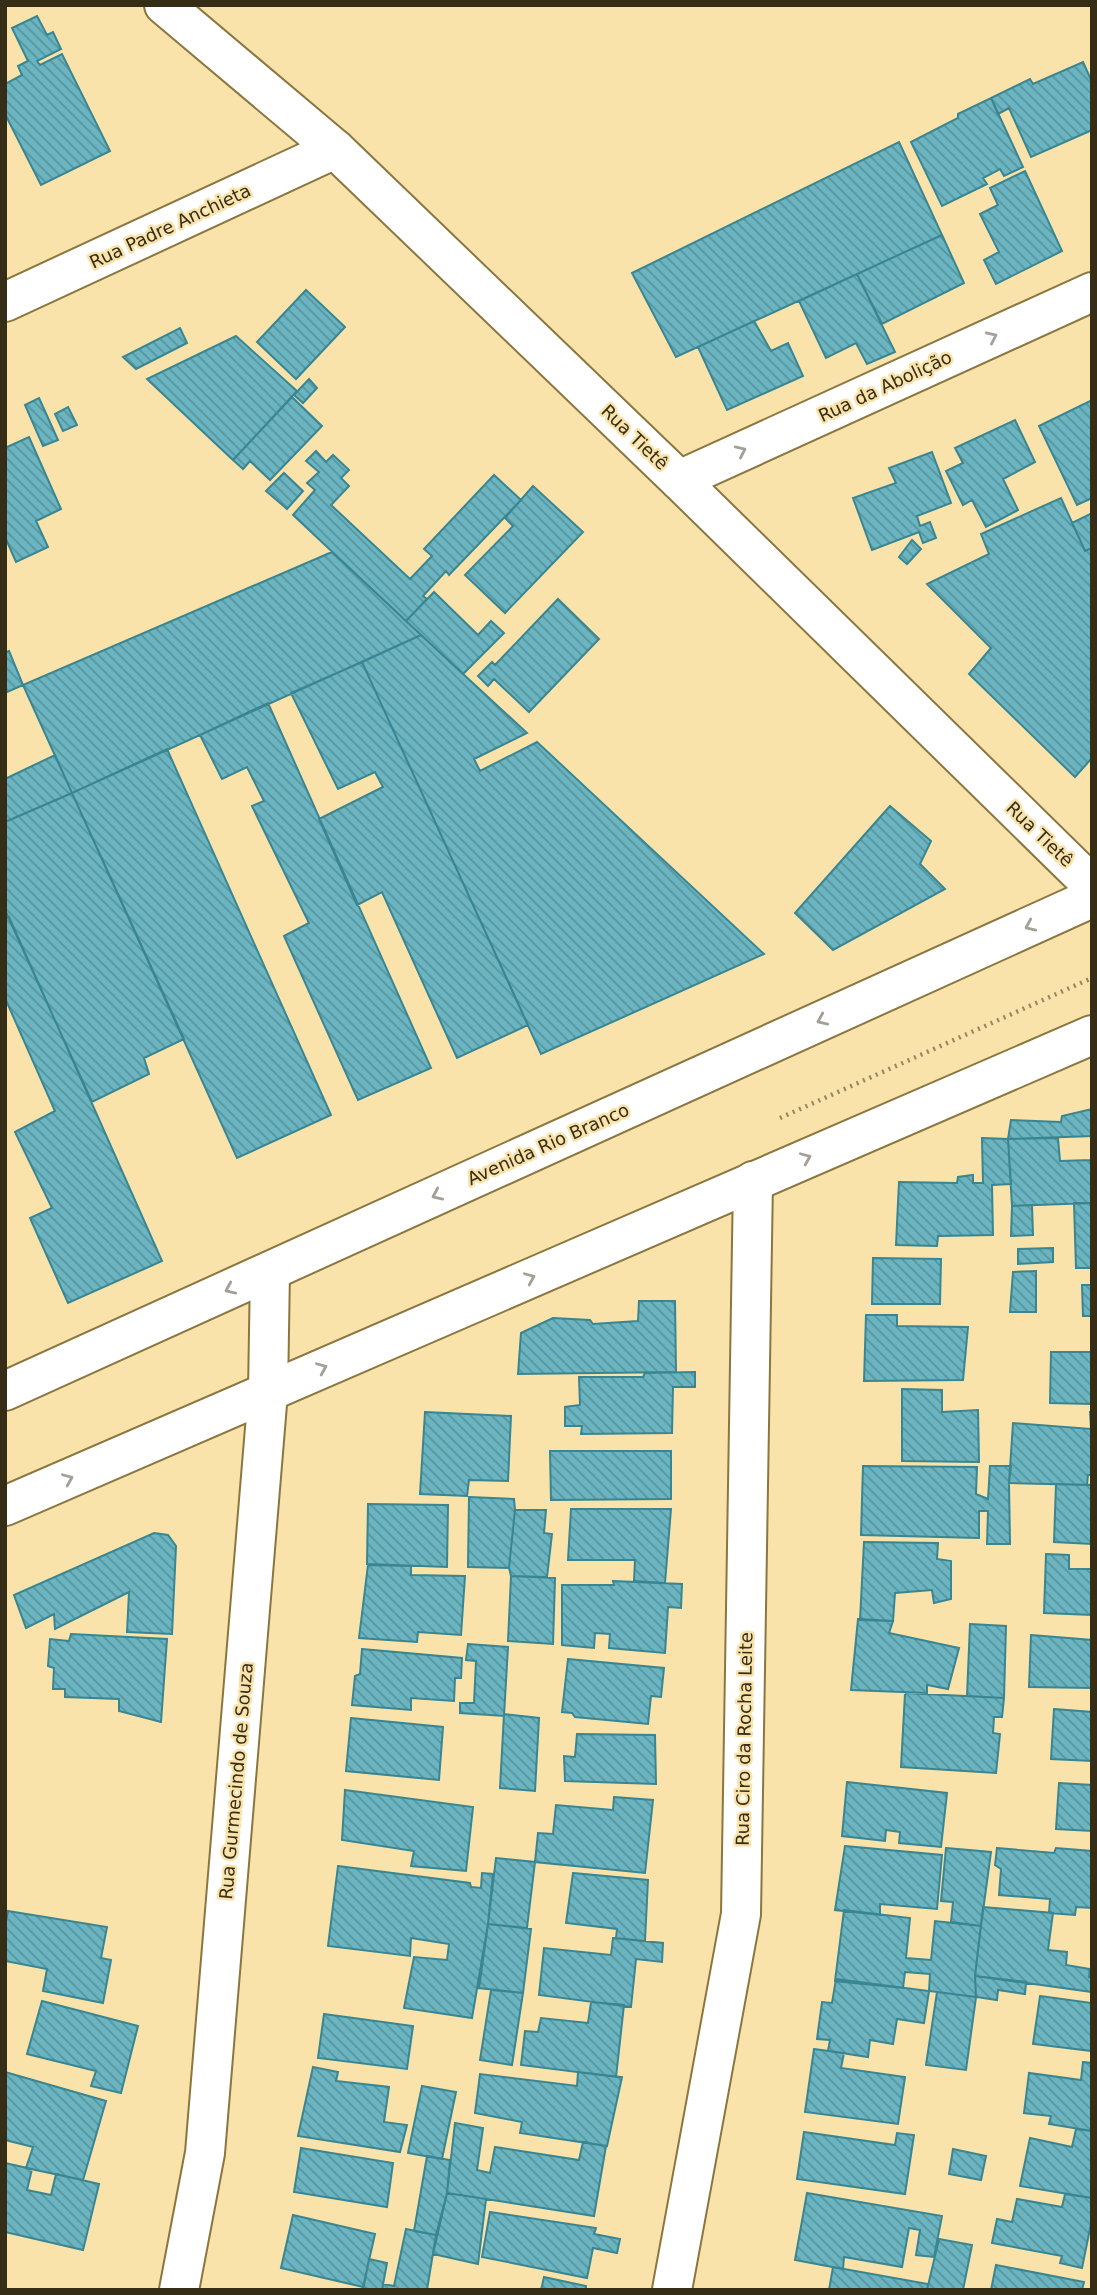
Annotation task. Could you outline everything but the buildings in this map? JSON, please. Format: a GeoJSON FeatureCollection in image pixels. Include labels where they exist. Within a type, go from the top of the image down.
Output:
{"type":"FeatureCollection","features":[{"type":"Feature","properties":{"kind":"street","name":"Rua Tietê"},"geometry":{"type":"LineString","coordinates":[[164,5],[335,149],[679,480],[1092,885]]}},
{"type":"Feature","properties":{"kind":"street","name":"Rua Padre Anchieta"},"geometry":{"type":"LineString","coordinates":[[5,302],[335,149]]}},
{"type":"Feature","properties":{"kind":"street","name":"Rua da Abolição"},"geometry":{"type":"LineString","coordinates":[[679,480],[1092,292]]}},
{"type":"Feature","properties":{"kind":"street","name":"Avenida Rio Branco"},"geometry":{"type":"LineString","coordinates":[[5,1391],[1092,898]]}},
{"type":"Feature","properties":{"kind":"street"},"geometry":{"type":"LineString","coordinates":[[5,1506],[1092,1035]]}},
{"type":"Feature","properties":{"kind":"street","name":"Rua Ciro da Rocha Leite"},"geometry":{"type":"LineString","coordinates":[[672,2290],[741,1914],[753,1181]]}},
{"type":"Feature","properties":{"kind":"street","name":"Rua Gurmecindo de Souza"},"geometry":{"type":"LineString","coordinates":[[179,2290],[205,2153],[268,1392],[270,1271]]}}]}
